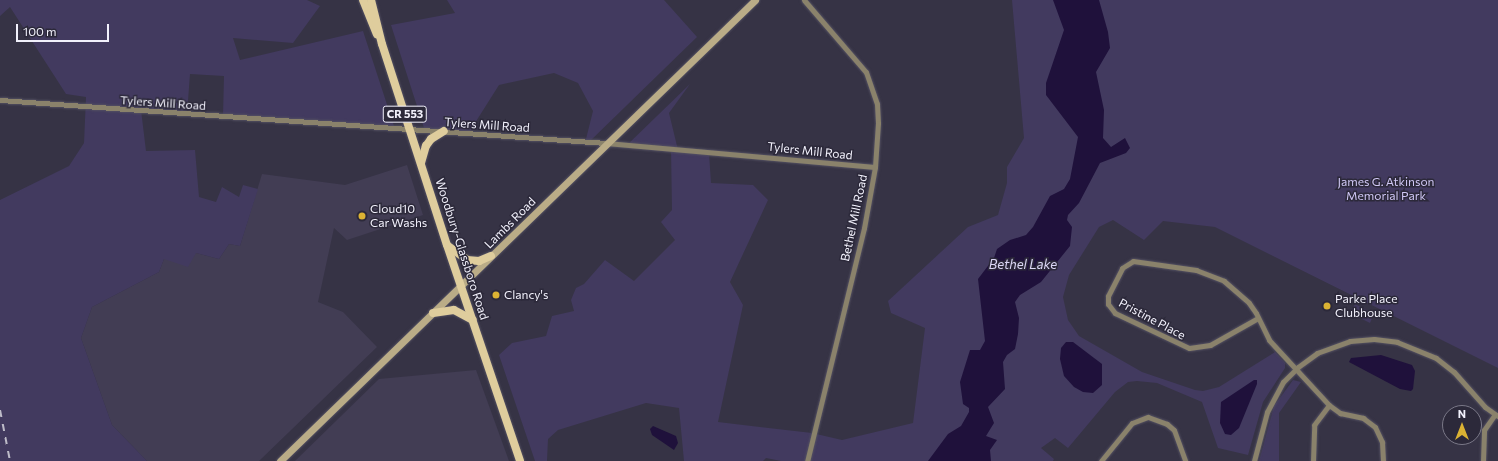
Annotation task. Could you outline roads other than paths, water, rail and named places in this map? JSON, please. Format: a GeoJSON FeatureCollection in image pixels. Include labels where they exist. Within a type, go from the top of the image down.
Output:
{"type":"FeatureCollection","features":[{"type":"Feature","properties":{"kind":"main road","name":"Woodbury-Glassboro Road"},"geometry":{"type":"LineString","coordinates":[[363,0],[382,44]]}},
{"type":"Feature","properties":{"kind":"main road","name":"Woodbury-Glassboro Road"},"geometry":{"type":"LineString","coordinates":[[371,0],[382,44],[447,245],[520,461]]}},
{"type":"Feature","properties":{"kind":"main road","name":"Lambs Road"},"geometry":{"type":"LineString","coordinates":[[280,461],[755,0]]}},
{"type":"Feature","properties":{"kind":"main road"},"geometry":{"type":"LineString","coordinates":[[421,164],[426,146],[431,139],[444,131]]}},
{"type":"Feature","properties":{"kind":"main road"},"geometry":{"type":"LineString","coordinates":[[447,245],[467,260],[479,261],[491,256]]}},
{"type":"Feature","properties":{"kind":"main road"},"geometry":{"type":"LineString","coordinates":[[432,313],[454,310],[473,320]]}},
{"type":"Feature","properties":{"kind":"street","name":"Bethel Mill Road"},"geometry":{"type":"LineString","coordinates":[[804,0],[866,72],[873,86],[878,123],[875,168],[864,228],[807,461]]}},
{"type":"Feature","properties":{"kind":"street","name":"Tylers Mill Road"},"geometry":{"type":"LineString","coordinates":[[0,100],[606,143],[875,168]]}},
{"type":"Feature","properties":{"kind":"street","name":"Pristine Place"},"geometry":{"type":"LineString","coordinates":[[1258,318],[1210,345],[1189,348],[1115,313],[1108,304],[1108,296],[1124,266],[1139,262],[1196,270],[1217,277],[1241,294],[1258,318],[1267,338],[1329,405],[1340,413],[1360,417],[1372,425],[1382,439],[1383,461]]}},
{"type":"Feature","properties":{"kind":"street"},"geometry":{"type":"LineString","coordinates":[[1254,461],[1270,405],[1280,387],[1296,369],[1317,353],[1344,343],[1374,339],[1397,342],[1413,347],[1442,362],[1483,405],[1496,415],[1484,430],[1483,461]]}},
{"type":"Feature","properties":{"kind":"street"},"geometry":{"type":"LineString","coordinates":[[1313,461],[1314,425],[1329,405]]}},
{"type":"Feature","properties":{"kind":"street"},"geometry":{"type":"LineString","coordinates":[[1101,461],[1135,421],[1148,417],[1168,424],[1174,430],[1185,461]]}},
{"type":"Feature","properties":{"kind":"water","name":"Bethel Lake"},"geometry":{"type":"Polygon","coordinates":[[[1053,0],[1099,0],[1108,32],[1110,48],[1096,72],[1104,110],[1103,138],[1111,147],[1125,138],[1130,148],[1126,153],[1100,163],[1079,203],[1068,215],[1067,220],[1072,227],[1070,246],[1041,282],[1020,295],[1015,302],[1019,318],[1018,334],[1015,349],[1007,355],[1003,362],[1005,389],[988,407],[994,423],[986,436],[997,440],[990,450],[991,461],[928,461],[948,434],[961,426],[969,412],[969,408],[963,404],[960,382],[970,350],[980,350],[985,341],[978,279],[994,258],[997,249],[1010,240],[1026,235],[1033,227],[1050,196],[1064,189],[1070,179],[1078,137],[1046,95],[1046,83],[1064,30],[1053,0]]]}},
{"type":"Feature","properties":{"kind":"water"},"geometry":{"type":"Polygon","coordinates":[[[1066,342],[1073,342],[1102,364],[1102,385],[1093,393],[1083,392],[1074,387],[1064,376],[1060,359],[1061,348],[1066,342]]]}},
{"type":"Feature","properties":{"kind":"water"},"geometry":{"type":"Polygon","coordinates":[[[1381,355],[1412,365],[1415,371],[1413,389],[1411,391],[1400,389],[1349,362],[1351,358],[1381,355]]]}},
{"type":"Feature","properties":{"kind":"water"},"geometry":{"type":"Polygon","coordinates":[[[1254,380],[1257,380],[1257,384],[1239,428],[1231,435],[1225,434],[1220,423],[1221,402],[1254,380]]]}},
{"type":"Feature","properties":{"kind":"water"},"geometry":{"type":"Polygon","coordinates":[[[653,426],[676,436],[678,443],[674,450],[652,435],[650,429],[653,426]]]}},
{"type":"Feature","properties":{"kind":"railway"},"geometry":{"type":"LineString","coordinates":[[0,410],[10,461]]}},
{"type":"Feature","properties":{"kind":"place","name":"Cloud10 Car Washs"},"geometry":{"type":"Point","coordinates":[362,216]}},
{"type":"Feature","properties":{"kind":"place","name":"Clancy's"},"geometry":{"type":"Point","coordinates":[496,295]}},
{"type":"Feature","properties":{"kind":"place","name":"Parke Place Clubhouse"},"geometry":{"type":"Point","coordinates":[1327,306]}},
{"type":"Feature","properties":{"kind":"park label","name":"James G. Atkinson Memorial Park"},"geometry":{"type":"Point","coordinates":[1386,189]}}]}
